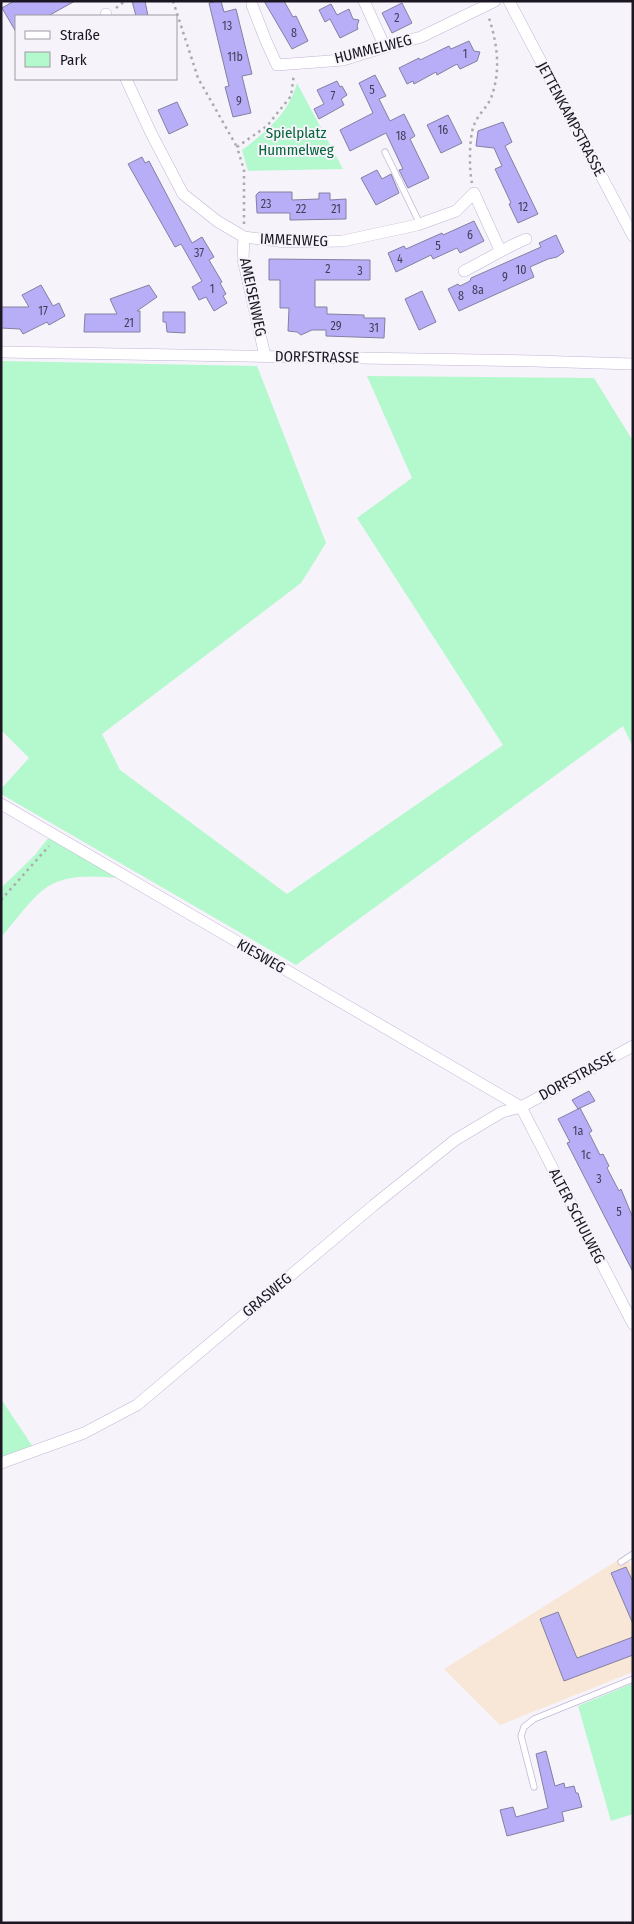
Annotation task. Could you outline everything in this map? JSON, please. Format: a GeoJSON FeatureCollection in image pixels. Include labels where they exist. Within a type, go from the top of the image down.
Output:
{"type":"FeatureCollection","features":[{"type":"Feature","properties":{"kind":"street"},"geometry":{"type":"LineString","coordinates":[[364,1],[385,47]]}},
{"type":"Feature","properties":{"kind":"street","name":"JETTENKAMPSTRASSE"},"geometry":{"type":"LineString","coordinates":[[509,1],[633,236]]}},
{"type":"Feature","properties":{"kind":"street","name":"HUMMELWEG"},"geometry":{"type":"LineString","coordinates":[[252,5],[277,64],[343,60],[421,37],[490,4]]}},
{"type":"Feature","properties":{"kind":"street","name":"IMMENWEG"},"geometry":{"type":"LineString","coordinates":[[126,80],[151,133],[184,194],[217,221],[244,237],[286,242],[343,241],[420,224],[456,211],[474,193]]}},
{"type":"Feature","properties":{"kind":"street"},"geometry":{"type":"LineString","coordinates":[[474,193],[500,250]]}},
{"type":"Feature","properties":{"kind":"street","name":"AMEISENWEG"},"geometry":{"type":"LineString","coordinates":[[244,237],[243,259],[266,356]]}},
{"type":"Feature","properties":{"kind":"street"},"geometry":{"type":"LineString","coordinates":[[464,271],[492,258],[500,250],[526,239]]}},
{"type":"Feature","properties":{"kind":"street","name":"DORFSTRASSE"},"geometry":{"type":"LineString","coordinates":[[1,352],[534,360],[633,364]]}},
{"type":"Feature","properties":{"kind":"street","name":"KIESWEG"},"geometry":{"type":"LineString","coordinates":[[1,804],[521,1107]]}},
{"type":"Feature","properties":{"kind":"street","name":"DORFSTRASSE"},"geometry":{"type":"LineString","coordinates":[[521,1107],[633,1046]]}},
{"type":"Feature","properties":{"kind":"street","name":"ALTER SCHULWEG"},"geometry":{"type":"LineString","coordinates":[[521,1107],[633,1324]]}},
{"type":"Feature","properties":{"kind":"street","name":"GRASWEG"},"geometry":{"type":"LineString","coordinates":[[1,1463],[84,1434],[137,1405],[374,1205],[455,1140],[502,1112],[521,1107]]}},
{"type":"Feature","properties":{"kind":"lane"},"geometry":{"type":"LineString","coordinates":[[385,152],[420,224]]}},
{"type":"Feature","properties":{"kind":"lane"},"geometry":{"type":"LineString","coordinates":[[621,1562],[633,1554]]}},
{"type":"Feature","properties":{"kind":"lane"},"geometry":{"type":"LineString","coordinates":[[534,1787],[521,1736],[524,1727],[534,1719],[633,1679]]}},
{"type":"Feature","properties":{"kind":"path"},"geometry":{"type":"LineString","coordinates":[[173,1],[178,15]]}},
{"type":"Feature","properties":{"kind":"path"},"geometry":{"type":"LineString","coordinates":[[474,193],[469,170],[474,125],[492,97],[498,70],[490,4]]}},
{"type":"Feature","properties":{"kind":"path"},"geometry":{"type":"LineString","coordinates":[[178,16],[198,78],[237,147],[244,170],[244,237]]}},
{"type":"Feature","properties":{"kind":"path"},"geometry":{"type":"LineString","coordinates":[[237,147],[267,126],[290,96],[296,63]]}},
{"type":"Feature","properties":{"kind":"path"},"geometry":{"type":"LineString","coordinates":[[1,900],[56,837]]}},
{"type":"Feature","properties":{"kind":"shaded area"},"geometry":{"type":"Polygon","coordinates":[[[626,1555],[633,1572],[633,1672],[500,1725],[444,1669],[626,1555]]]}},
{"type":"Feature","properties":{"kind":"green space","name":"Spielplatz Hummelweg"},"geometry":{"type":"Polygon","coordinates":[[[297,83],[343,169],[248,171],[242,150],[276,121],[288,104],[297,83]]]}},
{"type":"Feature","properties":{"kind":"green space"},"geometry":{"type":"Polygon","coordinates":[[[1,361],[257,366],[326,543],[301,583],[102,734],[120,770],[287,894],[503,745],[357,518],[412,478],[367,376],[594,378],[633,441],[633,747],[623,726],[296,965],[1,794],[1,789],[29,758],[1,730],[1,361]]]}},
{"type":"Feature","properties":{"kind":"green space"},"geometry":{"type":"Polygon","coordinates":[[[49,837],[119,878],[70,878],[51,885],[33,900],[1,937],[1,888],[35,855],[49,837]]]}},
{"type":"Feature","properties":{"kind":"green space"},"geometry":{"type":"Polygon","coordinates":[[[1,1399],[33,1447],[1,1458],[1,1399]]]}},
{"type":"Feature","properties":{"kind":"green space"},"geometry":{"type":"Polygon","coordinates":[[[633,1683],[633,1814],[611,1821],[578,1706],[633,1683]]]}},
{"type":"Feature","properties":{"kind":"building"},"geometry":{"type":"Polygon","coordinates":[[[14,1],[75,1],[50,15],[15,15],[15,30],[2,8],[14,1]]]}},
{"type":"Feature","properties":{"kind":"building"},"geometry":{"type":"Polygon","coordinates":[[[132,1],[145,1],[148,15],[136,15],[132,1]]]}},
{"type":"Feature","properties":{"kind":"building"},"geometry":{"type":"Polygon","coordinates":[[[221,1],[224,12],[236,9],[252,74],[242,76],[251,113],[233,117],[225,87],[229,86],[209,3],[221,1]]]}},
{"type":"Feature","properties":{"kind":"building"},"geometry":{"type":"Polygon","coordinates":[[[264,1],[284,1],[293,17],[296,16],[308,41],[292,49],[264,1]]]}},
{"type":"Feature","properties":{"kind":"building"},"geometry":{"type":"Polygon","coordinates":[[[402,3],[412,23],[392,33],[382,13],[402,3]]]}},
{"type":"Feature","properties":{"kind":"building"},"geometry":{"type":"Polygon","coordinates":[[[331,4],[337,15],[349,9],[353,19],[359,20],[358,29],[340,38],[330,19],[325,22],[319,10],[331,4]]]}},
{"type":"Feature","properties":{"kind":"building"},"geometry":{"type":"Polygon","coordinates":[[[469,41],[474,51],[480,52],[477,61],[460,69],[457,64],[437,75],[436,72],[414,84],[413,81],[407,84],[399,68],[449,46],[451,49],[469,41]]]}},
{"type":"Feature","properties":{"kind":"building"},"geometry":{"type":"Polygon","coordinates":[[[375,75],[386,96],[379,99],[390,121],[404,114],[415,136],[410,139],[429,178],[408,188],[399,170],[403,169],[386,133],[350,151],[340,130],[373,113],[359,83],[375,75]]]}},
{"type":"Feature","properties":{"kind":"building"},"geometry":{"type":"Polygon","coordinates":[[[337,81],[347,95],[341,99],[344,105],[319,119],[314,109],[324,104],[317,90],[337,81]]]}},
{"type":"Feature","properties":{"kind":"building"},"geometry":{"type":"Polygon","coordinates":[[[177,102],[188,125],[169,134],[158,110],[177,102]]]}},
{"type":"Feature","properties":{"kind":"building"},"geometry":{"type":"Polygon","coordinates":[[[448,115],[462,143],[441,153],[427,125],[448,115]]]}},
{"type":"Feature","properties":{"kind":"building"},"geometry":{"type":"Polygon","coordinates":[[[503,122],[512,142],[505,146],[538,214],[518,223],[495,169],[502,166],[494,148],[476,146],[478,131],[503,122]]]}},
{"type":"Feature","properties":{"kind":"building"},"geometry":{"type":"Polygon","coordinates":[[[142,157],[145,163],[149,161],[192,243],[202,237],[214,257],[209,260],[222,282],[220,283],[226,294],[223,296],[227,303],[214,311],[206,297],[199,300],[192,287],[202,281],[181,244],[175,247],[128,164],[142,157]]]}},
{"type":"Feature","properties":{"kind":"building"},"geometry":{"type":"Polygon","coordinates":[[[377,170],[382,179],[391,174],[399,193],[376,205],[361,178],[377,170]]]}},
{"type":"Feature","properties":{"kind":"building"},"geometry":{"type":"Polygon","coordinates":[[[259,192],[292,192],[292,200],[319,199],[319,193],[330,193],[330,200],[346,199],[346,219],[290,220],[290,213],[257,213],[256,195],[259,192]]]}},
{"type":"Feature","properties":{"kind":"building"},"geometry":{"type":"Polygon","coordinates":[[[474,221],[484,241],[460,253],[457,248],[433,259],[431,255],[396,272],[388,253],[404,246],[406,249],[474,221]]]}},
{"type":"Feature","properties":{"kind":"building"},"geometry":{"type":"Polygon","coordinates":[[[556,235],[564,252],[557,257],[530,267],[534,277],[459,311],[448,289],[458,284],[460,286],[470,281],[471,278],[541,247],[539,243],[556,235]]]}},
{"type":"Feature","properties":{"kind":"building"},"geometry":{"type":"Polygon","coordinates":[[[269,259],[370,260],[370,280],[315,280],[315,307],[327,307],[327,314],[364,315],[364,318],[385,318],[384,338],[326,336],[326,330],[312,330],[301,335],[297,332],[288,331],[289,308],[280,308],[280,280],[269,280],[269,259]]]}},
{"type":"Feature","properties":{"kind":"building"},"geometry":{"type":"Polygon","coordinates":[[[41,285],[53,306],[59,303],[65,316],[49,325],[47,322],[23,334],[20,329],[1,328],[1,307],[29,307],[22,295],[41,285]]]}},
{"type":"Feature","properties":{"kind":"building"},"geometry":{"type":"Polygon","coordinates":[[[149,285],[157,297],[137,311],[140,311],[140,332],[84,332],[85,314],[117,314],[110,299],[149,285]]]}},
{"type":"Feature","properties":{"kind":"building"},"geometry":{"type":"Polygon","coordinates":[[[422,291],[436,322],[419,330],[405,299],[422,291]]]}},
{"type":"Feature","properties":{"kind":"building"},"geometry":{"type":"Polygon","coordinates":[[[163,312],[185,312],[185,333],[167,332],[166,322],[163,322],[163,312]]]}},
{"type":"Feature","properties":{"kind":"building"},"geometry":{"type":"Polygon","coordinates":[[[589,1091],[595,1101],[578,1109],[572,1100],[589,1091]]]}},
{"type":"Feature","properties":{"kind":"building"},"geometry":{"type":"Polygon","coordinates":[[[580,1108],[592,1131],[589,1133],[600,1155],[603,1154],[609,1166],[607,1168],[619,1191],[621,1189],[633,1218],[633,1272],[567,1143],[570,1142],[558,1119],[580,1108]]]}},
{"type":"Feature","properties":{"kind":"building"},"geometry":{"type":"Polygon","coordinates":[[[626,1567],[633,1582],[633,1624],[611,1573],[626,1567]]]}},
{"type":"Feature","properties":{"kind":"building"},"geometry":{"type":"Polygon","coordinates":[[[558,1612],[577,1658],[633,1637],[633,1655],[564,1681],[540,1619],[558,1612]]]}},
{"type":"Feature","properties":{"kind":"building"},"geometry":{"type":"Polygon","coordinates":[[[546,1751],[555,1786],[564,1783],[565,1788],[574,1786],[582,1807],[562,1812],[564,1821],[507,1836],[500,1810],[513,1807],[516,1817],[548,1808],[536,1754],[546,1751]]]}}]}
